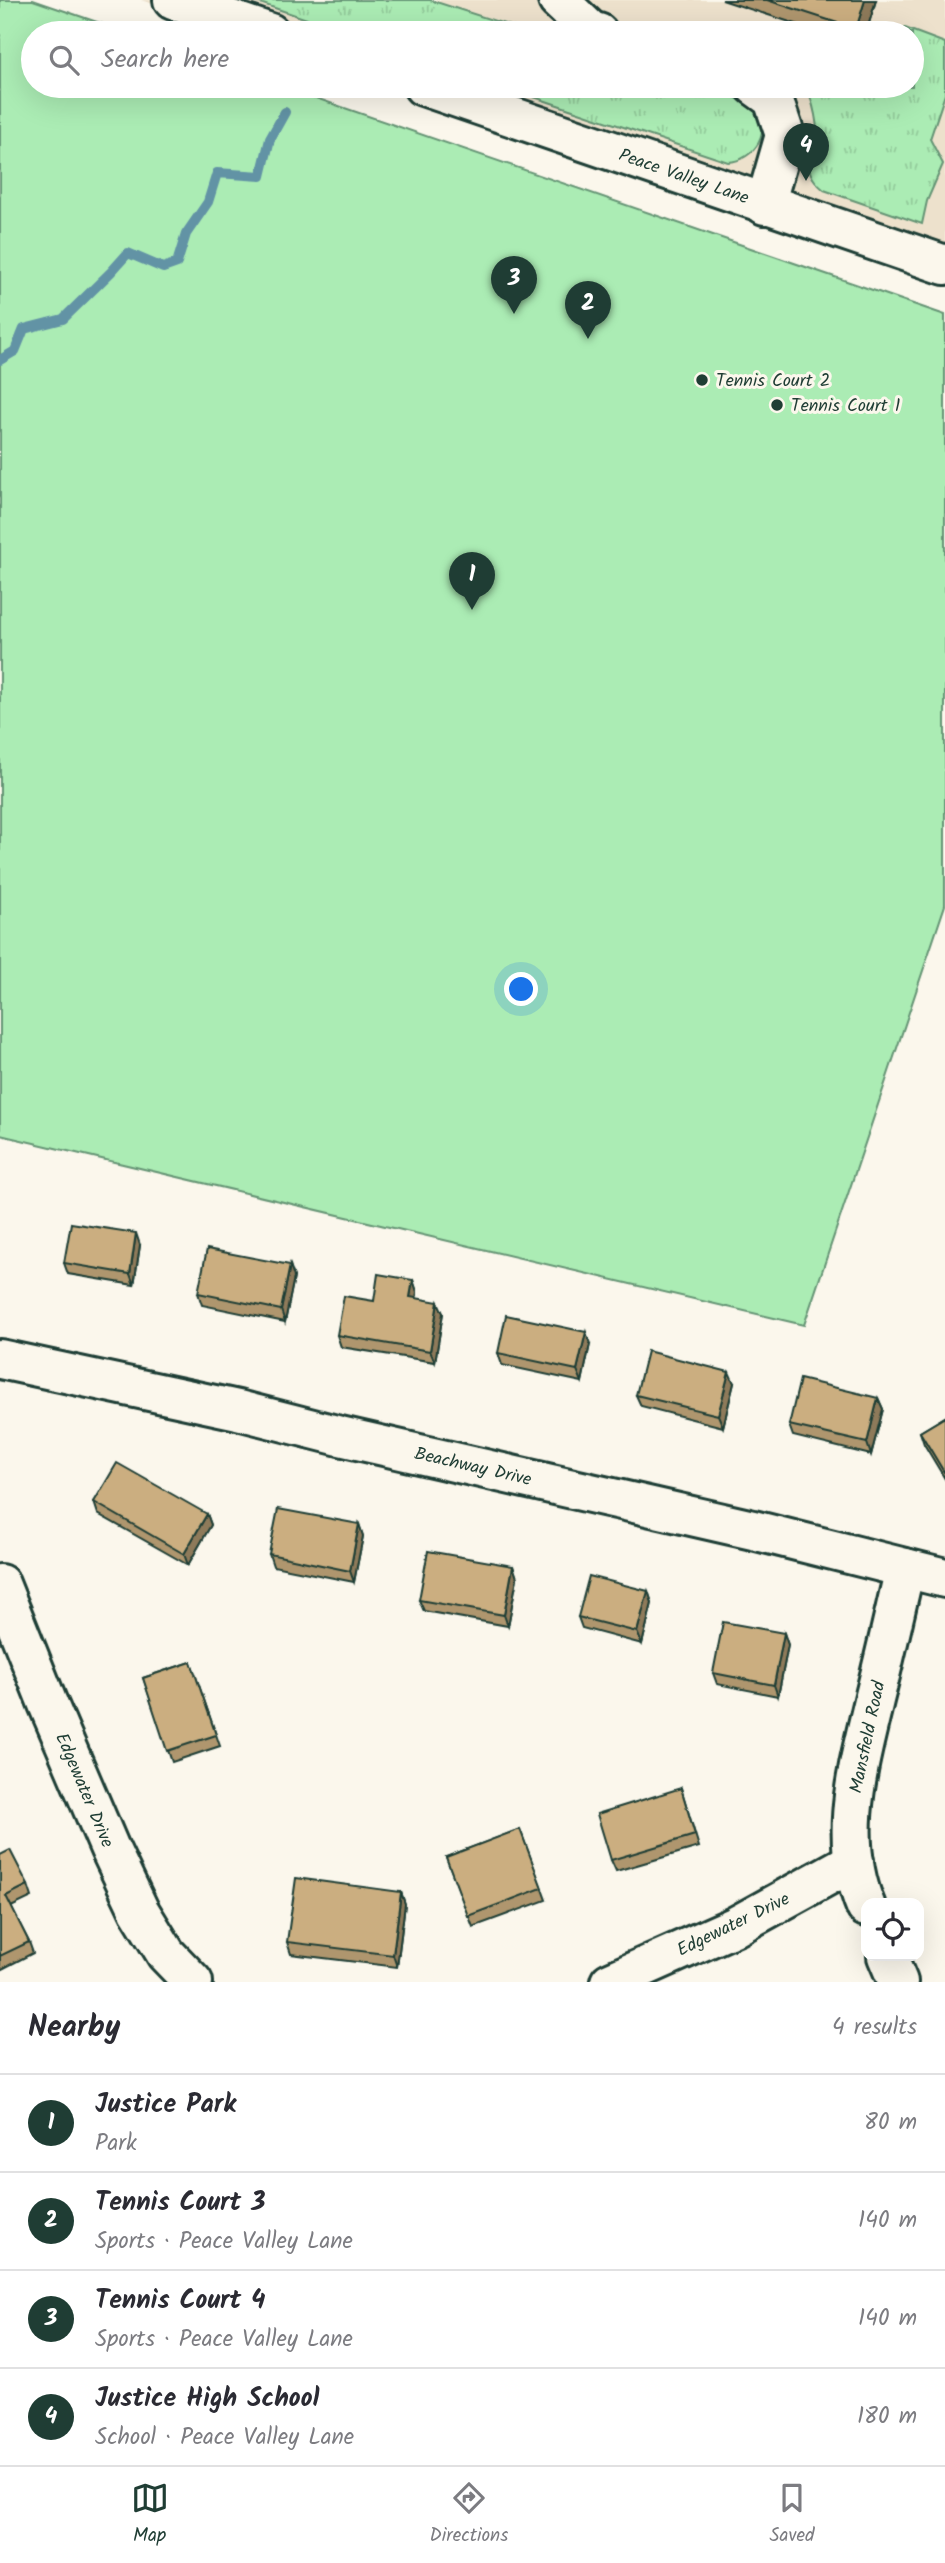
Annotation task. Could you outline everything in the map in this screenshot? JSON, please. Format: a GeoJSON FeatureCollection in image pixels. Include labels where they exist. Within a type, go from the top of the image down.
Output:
{"type":"FeatureCollection","features":[{"type":"Feature","properties":{"kind":"street"},"geometry":{"type":"LineString","coordinates":[[173,0],[235,21]]}},
{"type":"Feature","properties":{"kind":"street"},"geometry":{"type":"LineString","coordinates":[[558,0],[580,21]]}},
{"type":"Feature","properties":{"kind":"street","name":"Peace Valley Lane"},"geometry":{"type":"LineString","coordinates":[[457,98],[945,265]]}},
{"type":"Feature","properties":{"kind":"street"},"geometry":{"type":"LineString","coordinates":[[765,205],[785,135],[772,98]]}},
{"type":"Feature","properties":{"kind":"street","name":"Beachway Drive"},"geometry":{"type":"LineString","coordinates":[[0,1359],[238,1410],[340,1436],[753,1530],[945,1578]]}},
{"type":"Feature","properties":{"kind":"street","name":"Mansfield Road"},"geometry":{"type":"LineString","coordinates":[[864,1898],[851,1836],[853,1793],[905,1568]]}},
{"type":"Feature","properties":{"kind":"street","name":"Edgewater Drive"},"geometry":{"type":"LineString","coordinates":[[0,1584],[48,1704],[133,1898],[166,1954],[193,1982]]}},
{"type":"Feature","properties":{"kind":"street","name":"Edgewater Drive"},"geometry":{"type":"LineString","coordinates":[[610,1982],[736,1926],[854,1861]]}},
{"type":"Feature","properties":{"kind":"street"},"geometry":{"type":"LineString","coordinates":[[889,1961],[898,1982]]}},
{"type":"Feature","properties":{"kind":"shaded area"},"geometry":{"type":"Polygon","coordinates":[[[141,0],[945,0],[945,277],[425,98],[924,98],[924,21],[203,21],[141,0]]]}},
{"type":"Feature","properties":{"kind":"green space"},"geometry":{"type":"Polygon","coordinates":[[[0,0],[33,0],[94,21],[21,21],[21,98],[316,98],[945,315],[945,905],[804,1325],[0,1135],[0,0]]]}},
{"type":"Feature","properties":{"kind":"green space"},"geometry":{"type":"Polygon","coordinates":[[[251,0],[430,0],[496,21],[313,21],[251,0]]]}},
{"type":"Feature","properties":{"kind":"green space"},"geometry":{"type":"Polygon","coordinates":[[[924,35],[945,43],[945,94],[930,139],[943,164],[927,201],[922,224],[824,190],[813,179],[809,161],[816,147],[817,132],[810,98],[924,98],[924,35]]]}},
{"type":"Feature","properties":{"kind":"green space"},"geometry":{"type":"Polygon","coordinates":[[[537,98],[735,98],[748,104],[759,117],[762,135],[746,156],[728,162],[537,98]]]}},
{"type":"Feature","properties":{"kind":"building"},"geometry":{"type":"Polygon","coordinates":[[[767,0],[865,0],[858,21],[831,21],[767,0]]]}},
{"type":"Feature","properties":{"kind":"building"},"geometry":{"type":"Polygon","coordinates":[[[71,1223],[136,1233],[130,1274],[64,1263],[71,1223]]]}},
{"type":"Feature","properties":{"kind":"building"},"geometry":{"type":"Polygon","coordinates":[[[207,1249],[290,1265],[281,1310],[198,1293],[207,1249]]]}},
{"type":"Feature","properties":{"kind":"building"},"geometry":{"type":"Polygon","coordinates":[[[378,1274],[413,1280],[410,1297],[438,1302],[430,1351],[337,1335],[344,1296],[374,1301],[378,1274]]]}},
{"type":"Feature","properties":{"kind":"building"},"geometry":{"type":"Polygon","coordinates":[[[506,1315],[586,1332],[577,1370],[498,1353],[506,1315]]]}},
{"type":"Feature","properties":{"kind":"building"},"geometry":{"type":"Polygon","coordinates":[[[647,1351],[729,1372],[718,1415],[636,1395],[647,1351]]]}},
{"type":"Feature","properties":{"kind":"building"},"geometry":{"type":"Polygon","coordinates":[[[800,1379],[878,1398],[867,1443],[789,1425],[800,1379]]]}},
{"type":"Feature","properties":{"kind":"building"},"geometry":{"type":"Polygon","coordinates":[[[945,1417],[945,1472],[944,1472],[920,1432],[945,1417]]]}},
{"type":"Feature","properties":{"kind":"building"},"geometry":{"type":"Polygon","coordinates":[[[117,1463],[207,1514],[184,1554],[94,1502],[117,1463]]]}},
{"type":"Feature","properties":{"kind":"building"},"geometry":{"type":"Polygon","coordinates":[[[278,1509],[359,1524],[350,1571],[269,1554],[278,1509]]]}},
{"type":"Feature","properties":{"kind":"building"},"geometry":{"type":"Polygon","coordinates":[[[428,1551],[513,1566],[504,1615],[419,1600],[428,1551]]]}},
{"type":"Feature","properties":{"kind":"building"},"geometry":{"type":"Polygon","coordinates":[[[589,1576],[648,1591],[637,1632],[578,1617],[589,1576]]]}},
{"type":"Feature","properties":{"kind":"building"},"geometry":{"type":"Polygon","coordinates":[[[723,1622],[784,1633],[774,1685],[713,1673],[723,1622]]]}},
{"type":"Feature","properties":{"kind":"building"},"geometry":{"type":"Polygon","coordinates":[[[191,1662],[216,1735],[167,1751],[143,1678],[191,1662]]]}},
{"type":"Feature","properties":{"kind":"building"},"geometry":{"type":"Polygon","coordinates":[[[681,1788],[695,1835],[611,1860],[597,1814],[681,1788]]]}},
{"type":"Feature","properties":{"kind":"building"},"geometry":{"type":"Polygon","coordinates":[[[520,1829],[542,1888],[468,1916],[446,1857],[520,1829]]]}},
{"type":"Feature","properties":{"kind":"building"},"geometry":{"type":"Polygon","coordinates":[[[10,1850],[28,1885],[6,1896],[29,1942],[0,1956],[0,1855],[10,1850]]]}},
{"type":"Feature","properties":{"kind":"building"},"geometry":{"type":"Polygon","coordinates":[[[296,1878],[401,1892],[393,1955],[287,1942],[296,1878]]]}},
{"type":"Feature","properties":{"kind":"waterway"},"geometry":{"type":"LineString","coordinates":[[0,360],[15,351],[24,329],[63,319],[128,253],[163,268],[177,263],[186,234],[208,202],[217,173],[261,176],[270,139],[285,112]]}},
{"type":"Feature","properties":{"kind":"place","name":"Justice High School"},"geometry":{"type":"Point","coordinates":[806,181]}},
{"type":"Feature","properties":{"kind":"place","name":"Tennis Court 4"},"geometry":{"type":"Point","coordinates":[514,314]}},
{"type":"Feature","properties":{"kind":"place","name":"Tennis Court 3"},"geometry":{"type":"Point","coordinates":[588,339]}},
{"type":"Feature","properties":{"kind":"place","name":"Tennis Court 2"},"geometry":{"type":"Point","coordinates":[702,380]}},
{"type":"Feature","properties":{"kind":"place","name":"Tennis Court 1"},"geometry":{"type":"Point","coordinates":[777,405]}},
{"type":"Feature","properties":{"kind":"place","name":"Justice Park"},"geometry":{"type":"Point","coordinates":[472,610]}}]}
